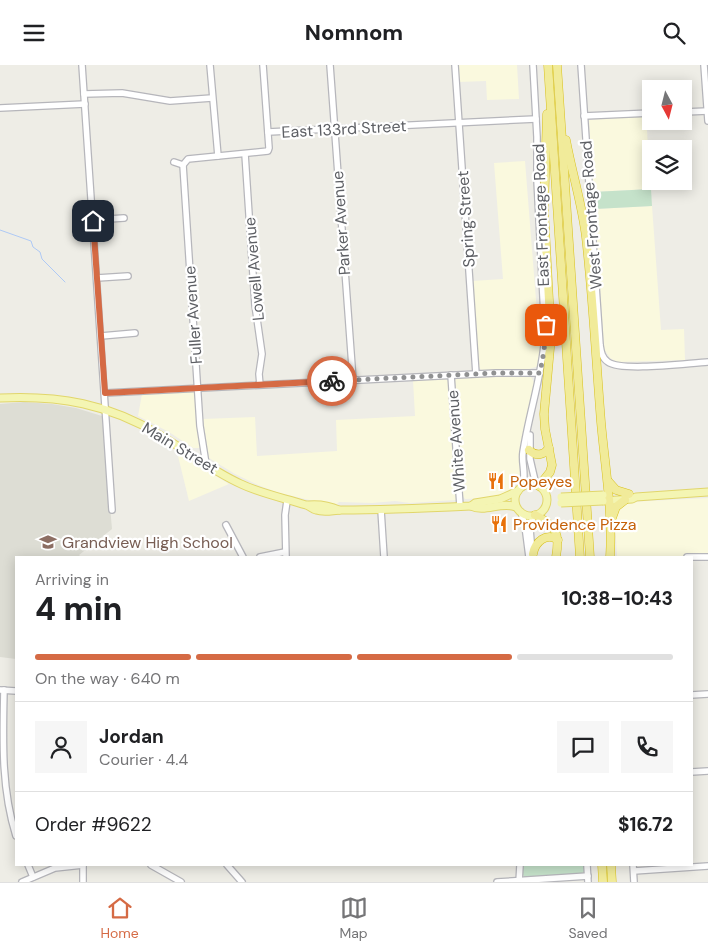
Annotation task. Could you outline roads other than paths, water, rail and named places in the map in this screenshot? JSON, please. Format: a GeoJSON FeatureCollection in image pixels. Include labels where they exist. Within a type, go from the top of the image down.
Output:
{"type":"FeatureCollection","features":[{"type":"Feature","properties":{"kind":"highway"},"geometry":{"type":"LineString","coordinates":[[548,65],[580,556]]}},
{"type":"Feature","properties":{"kind":"highway"},"geometry":{"type":"LineString","coordinates":[[557,65],[590,556]]}},
{"type":"Feature","properties":{"kind":"highway"},"geometry":{"type":"LineString","coordinates":[[537,485],[551,470],[552,461],[544,414],[551,327],[544,197],[547,112],[550,97]]}},
{"type":"Feature","properties":{"kind":"highway"},"geometry":{"type":"LineString","coordinates":[[560,110],[586,236],[601,423],[608,481],[606,498],[611,522],[610,556]]}},
{"type":"Feature","properties":{"kind":"highway"},"geometry":{"type":"LineString","coordinates":[[530,450],[538,455],[545,453],[549,448]]}},
{"type":"Feature","properties":{"kind":"highway"},"geometry":{"type":"LineString","coordinates":[[608,481],[616,490],[630,497],[616,507],[611,522]]}},
{"type":"Feature","properties":{"kind":"highway"},"geometry":{"type":"LineString","coordinates":[[534,516],[551,524],[555,530],[558,540],[556,556]]}},
{"type":"Feature","properties":{"kind":"highway"},"geometry":{"type":"LineString","coordinates":[[531,556],[540,540],[551,537],[558,540]]}},
{"type":"Feature","properties":{"kind":"highway"},"geometry":{"type":"LineString","coordinates":[[602,866],[603,882]]}},
{"type":"Feature","properties":{"kind":"highway"},"geometry":{"type":"LineString","coordinates":[[611,866],[612,882]]}},
{"type":"Feature","properties":{"kind":"highway"},"geometry":{"type":"LineString","coordinates":[[616,866],[616,882]]}},
{"type":"Feature","properties":{"kind":"main road","name":"Main Street"},"geometry":{"type":"LineString","coordinates":[[0,398],[50,399],[104,408],[146,426],[241,484],[287,501],[308,505],[316,510],[331,512],[339,510],[460,506],[480,508],[505,504],[519,510]]}},
{"type":"Feature","properties":{"kind":"main road"},"geometry":{"type":"LineString","coordinates":[[561,500],[546,494],[537,485],[529,484],[520,489],[515,499],[519,510],[534,516],[561,500],[708,492]]}},
{"type":"Feature","properties":{"kind":"main road","name":"Main Street"},"geometry":{"type":"LineString","coordinates":[[471,506],[475,503],[500,499],[520,489]]}},
{"type":"Feature","properties":{"kind":"main road"},"geometry":{"type":"LineString","coordinates":[[544,509],[547,502],[546,494]]}},
{"type":"Feature","properties":{"kind":"street"},"geometry":{"type":"LineString","coordinates":[[82,65],[112,510]]}},
{"type":"Feature","properties":{"kind":"street"},"geometry":{"type":"LineString","coordinates":[[210,65],[218,156]]}},
{"type":"Feature","properties":{"kind":"street"},"geometry":{"type":"LineString","coordinates":[[263,65],[268,132]]}},
{"type":"Feature","properties":{"kind":"street","name":"Parker Avenue"},"geometry":{"type":"LineString","coordinates":[[330,65],[353,380]]}},
{"type":"Feature","properties":{"kind":"street","name":"Spring Street"},"geometry":{"type":"LineString","coordinates":[[456,65],[476,374]]}},
{"type":"Feature","properties":{"kind":"street","name":"East Frontage Road"},"geometry":{"type":"LineString","coordinates":[[520,489],[525,476],[523,454],[544,351],[546,319],[538,208],[536,119],[532,65]]}},
{"type":"Feature","properties":{"kind":"street","name":"West Frontage Road"},"geometry":{"type":"LineString","coordinates":[[581,65],[602,355],[608,362],[623,367],[708,362]]}},
{"type":"Feature","properties":{"kind":"street"},"geometry":{"type":"LineString","coordinates":[[704,65],[708,121]]}},
{"type":"Feature","properties":{"kind":"street"},"geometry":{"type":"LineString","coordinates":[[84,94],[122,93],[170,101],[212,98]]}},
{"type":"Feature","properties":{"kind":"street"},"geometry":{"type":"LineString","coordinates":[[0,109],[85,104]]}},
{"type":"Feature","properties":{"kind":"street"},"geometry":{"type":"LineString","coordinates":[[692,112],[708,111]]}},
{"type":"Feature","properties":{"kind":"street"},"geometry":{"type":"LineString","coordinates":[[584,117],[642,114]]}},
{"type":"Feature","properties":{"kind":"street","name":"East 133rd Street"},"geometry":{"type":"LineString","coordinates":[[183,165],[188,159],[268,151],[268,132],[536,119]]}},
{"type":"Feature","properties":{"kind":"street","name":"Lowell Avenue"},"geometry":{"type":"LineString","coordinates":[[245,154],[255,305],[262,354],[259,374],[260,385]]}},
{"type":"Feature","properties":{"kind":"street"},"geometry":{"type":"LineString","coordinates":[[174,161],[183,165]]}},
{"type":"Feature","properties":{"kind":"street","name":"Fuller Avenue"},"geometry":{"type":"LineString","coordinates":[[183,165],[200,426],[206,464]]}},
{"type":"Feature","properties":{"kind":"street"},"geometry":{"type":"LineString","coordinates":[[93,221],[124,219]]}},
{"type":"Feature","properties":{"kind":"street"},"geometry":{"type":"LineString","coordinates":[[97,278],[128,276]]}},
{"type":"Feature","properties":{"kind":"street"},"geometry":{"type":"LineString","coordinates":[[101,336],[135,333]]}},
{"type":"Feature","properties":{"kind":"street"},"geometry":{"type":"LineString","coordinates":[[105,393],[451,375],[540,373]]}},
{"type":"Feature","properties":{"kind":"street","name":"White Avenue"},"geometry":{"type":"LineString","coordinates":[[451,375],[460,506]]}},
{"type":"Feature","properties":{"kind":"street","name":"East Frontage Road"},"geometry":{"type":"LineString","coordinates":[[530,424],[531,467],[537,485]]}},
{"type":"Feature","properties":{"kind":"street"},"geometry":{"type":"LineString","coordinates":[[272,556],[285,555],[287,501]]}},
{"type":"Feature","properties":{"kind":"street"},"geometry":{"type":"LineString","coordinates":[[381,510],[384,556]]}},
{"type":"Feature","properties":{"kind":"street"},"geometry":{"type":"LineString","coordinates":[[519,510],[525,526],[531,556]]}},
{"type":"Feature","properties":{"kind":"street"},"geometry":{"type":"LineString","coordinates":[[531,556],[530,529],[534,516]]}},
{"type":"Feature","properties":{"kind":"street"},"geometry":{"type":"LineString","coordinates":[[226,525],[242,556]]}},
{"type":"Feature","properties":{"kind":"street"},"geometry":{"type":"LineString","coordinates":[[693,557],[708,557]]}},
{"type":"Feature","properties":{"kind":"street"},"geometry":{"type":"LineString","coordinates":[[15,691],[2,690],[4,771],[7,797],[15,832]]}},
{"type":"Feature","properties":{"kind":"street"},"geometry":{"type":"LineString","coordinates":[[693,695],[708,694]]}},
{"type":"Feature","properties":{"kind":"street"},"geometry":{"type":"LineString","coordinates":[[693,772],[708,771]]}},
{"type":"Feature","properties":{"kind":"street"},"geometry":{"type":"LineString","coordinates":[[28,866],[33,877]]}},
{"type":"Feature","properties":{"kind":"street"},"geometry":{"type":"LineString","coordinates":[[22,882],[55,868],[74,866]]}},
{"type":"Feature","properties":{"kind":"street"},"geometry":{"type":"LineString","coordinates":[[83,866],[83,882]]}},
{"type":"Feature","properties":{"kind":"street"},"geometry":{"type":"LineString","coordinates":[[153,866],[178,881]]}},
{"type":"Feature","properties":{"kind":"street"},"geometry":{"type":"LineString","coordinates":[[228,866],[242,882]]}},
{"type":"Feature","properties":{"kind":"street"},"geometry":{"type":"LineString","coordinates":[[519,881],[520,866]]}},
{"type":"Feature","properties":{"kind":"street"},"geometry":{"type":"LineString","coordinates":[[497,882],[588,879],[587,866]]}},
{"type":"Feature","properties":{"kind":"street"},"geometry":{"type":"LineString","coordinates":[[634,882],[634,868],[708,866]]}},
{"type":"Feature","properties":{"kind":"waterway"},"geometry":{"type":"LineString","coordinates":[[0,230],[31,241],[33,247],[40,252],[42,259],[65,282]]}},
{"type":"Feature","properties":{"kind":"place","name":"Popeyes"},"geometry":{"type":"Point","coordinates":[496,481]}},
{"type":"Feature","properties":{"kind":"place","name":"Providence Pizza"},"geometry":{"type":"Point","coordinates":[499,524]}},
{"type":"Feature","properties":{"kind":"place","name":"Grandview High School"},"geometry":{"type":"Point","coordinates":[48,542]}}]}
